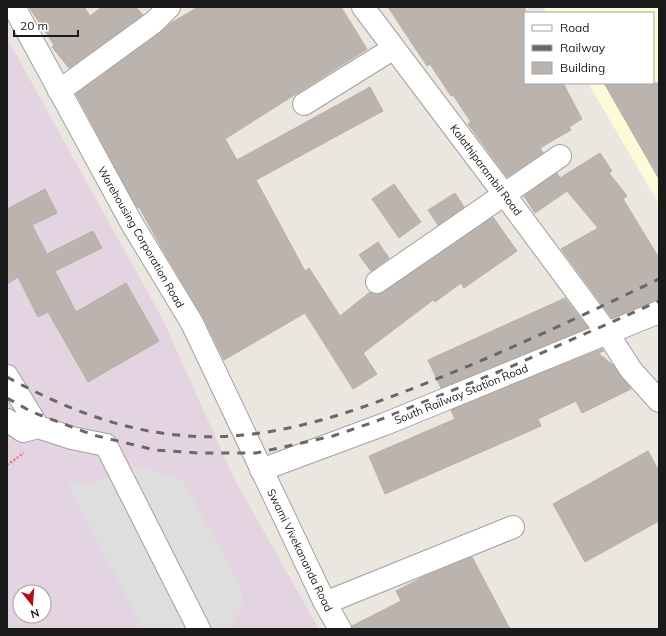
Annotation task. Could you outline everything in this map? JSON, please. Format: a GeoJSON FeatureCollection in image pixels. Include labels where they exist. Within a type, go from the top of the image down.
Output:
{"type":"FeatureCollection","features":[{"type":"Feature","properties":{"kind":"street","name":"Warehousing Corporation Road"},"geometry":{"type":"LineString","coordinates":[[14,7],[131,222],[192,323],[261,470]]}},
{"type":"Feature","properties":{"kind":"street"},"geometry":{"type":"LineString","coordinates":[[59,91],[154,22],[169,7]]}},
{"type":"Feature","properties":{"kind":"street","name":"Kalathiparambil Road"},"geometry":{"type":"LineString","coordinates":[[363,7],[608,334],[631,370],[659,401]]}},
{"type":"Feature","properties":{"kind":"street"},"geometry":{"type":"LineString","coordinates":[[304,104],[394,48]]}},
{"type":"Feature","properties":{"kind":"street"},"geometry":{"type":"LineString","coordinates":[[377,282],[560,156]]}},
{"type":"Feature","properties":{"kind":"street","name":"South Railway Station Road"},"geometry":{"type":"LineString","coordinates":[[261,470],[385,424],[659,312]]}},
{"type":"Feature","properties":{"kind":"street"},"geometry":{"type":"LineString","coordinates":[[7,376],[38,426],[72,438],[106,445],[199,629]]}},
{"type":"Feature","properties":{"kind":"street"},"geometry":{"type":"LineString","coordinates":[[7,420],[23,432],[38,426]]}},
{"type":"Feature","properties":{"kind":"street","name":"Swami Vivekananda Road"},"geometry":{"type":"LineString","coordinates":[[261,470],[325,603],[340,629]]}},
{"type":"Feature","properties":{"kind":"street"},"geometry":{"type":"LineString","coordinates":[[325,603],[513,528]]}},
{"type":"Feature","properties":{"kind":"shaded area"},"geometry":{"type":"Polygon","coordinates":[[[543,7],[659,7],[659,204],[589,84],[654,84],[654,12],[546,12],[543,7]]]}},
{"type":"Feature","properties":{"kind":"shaded area"},"geometry":{"type":"Polygon","coordinates":[[[7,38],[163,320],[235,480],[319,629],[7,629],[7,38]]]}},
{"type":"Feature","properties":{"kind":"shaded area"},"geometry":{"type":"Polygon","coordinates":[[[140,467],[162,473],[184,482],[236,578],[243,596],[240,611],[228,629],[143,629],[67,483],[89,484],[140,467]]]}},
{"type":"Feature","properties":{"kind":"building"},"geometry":{"type":"Polygon","coordinates":[[[29,7],[84,7],[90,16],[102,7],[136,7],[143,15],[69,68],[52,47],[54,45],[29,7]]]}},
{"type":"Feature","properties":{"kind":"building"},"geometry":{"type":"Polygon","coordinates":[[[198,7],[341,7],[367,49],[225,139],[237,160],[370,87],[383,111],[256,180],[305,271],[309,268],[340,316],[370,292],[378,294],[384,292],[493,217],[517,251],[464,288],[461,283],[435,302],[433,300],[363,353],[377,374],[353,389],[305,313],[224,360],[203,317],[139,207],[137,208],[76,94],[161,32],[171,23],[198,7]]]}},
{"type":"Feature","properties":{"kind":"building"},"geometry":{"type":"Polygon","coordinates":[[[388,7],[525,7],[524,84],[564,84],[582,119],[569,127],[571,130],[540,148],[543,153],[507,177],[468,124],[471,122],[453,95],[451,96],[430,64],[427,66],[388,7]]]}},
{"type":"Feature","properties":{"kind":"building"},"geometry":{"type":"Polygon","coordinates":[[[659,83],[659,179],[605,84],[659,83]]]}},
{"type":"Feature","properties":{"kind":"building"},"geometry":{"type":"Polygon","coordinates":[[[600,153],[612,171],[609,173],[627,196],[623,199],[659,258],[659,300],[612,318],[561,249],[598,228],[567,191],[535,213],[524,196],[557,173],[560,178],[600,153]]]}},
{"type":"Feature","properties":{"kind":"building"},"geometry":{"type":"Polygon","coordinates":[[[394,184],[421,222],[399,238],[372,199],[394,184]]]}},
{"type":"Feature","properties":{"kind":"building"},"geometry":{"type":"Polygon","coordinates":[[[45,189],[57,213],[32,225],[47,254],[93,231],[102,248],[55,271],[76,312],[126,283],[159,341],[88,382],[48,312],[38,317],[18,277],[7,284],[7,209],[45,189]]]}},
{"type":"Feature","properties":{"kind":"building"},"geometry":{"type":"Polygon","coordinates":[[[455,193],[464,207],[438,225],[428,210],[455,193]]]}},
{"type":"Feature","properties":{"kind":"building"},"geometry":{"type":"Polygon","coordinates":[[[378,242],[389,258],[371,271],[359,255],[378,242]]]}},
{"type":"Feature","properties":{"kind":"building"},"geometry":{"type":"Polygon","coordinates":[[[565,298],[588,328],[441,388],[428,360],[565,298]]]}},
{"type":"Feature","properties":{"kind":"building"},"geometry":{"type":"Polygon","coordinates":[[[602,349],[604,351],[598,353],[613,365],[631,389],[582,413],[576,401],[538,419],[541,426],[385,494],[369,456],[455,419],[451,410],[602,349]]]}},
{"type":"Feature","properties":{"kind":"building"},"geometry":{"type":"Polygon","coordinates":[[[648,451],[659,471],[659,521],[585,562],[553,504],[648,451]]]}},
{"type":"Feature","properties":{"kind":"building"},"geometry":{"type":"Polygon","coordinates":[[[472,557],[510,629],[352,629],[352,626],[401,601],[396,591],[423,577],[472,557]]]}},
{"type":"Feature","properties":{"kind":"railway"},"geometry":{"type":"LineString","coordinates":[[7,377],[68,407],[110,422],[154,432],[177,435],[213,437],[248,435],[316,421],[383,400],[502,352],[659,279]]}},
{"type":"Feature","properties":{"kind":"railway"},"geometry":{"type":"LineString","coordinates":[[7,398],[32,412],[93,435],[155,450],[199,453],[256,453],[333,436],[374,422],[508,368],[659,301]]}}]}
